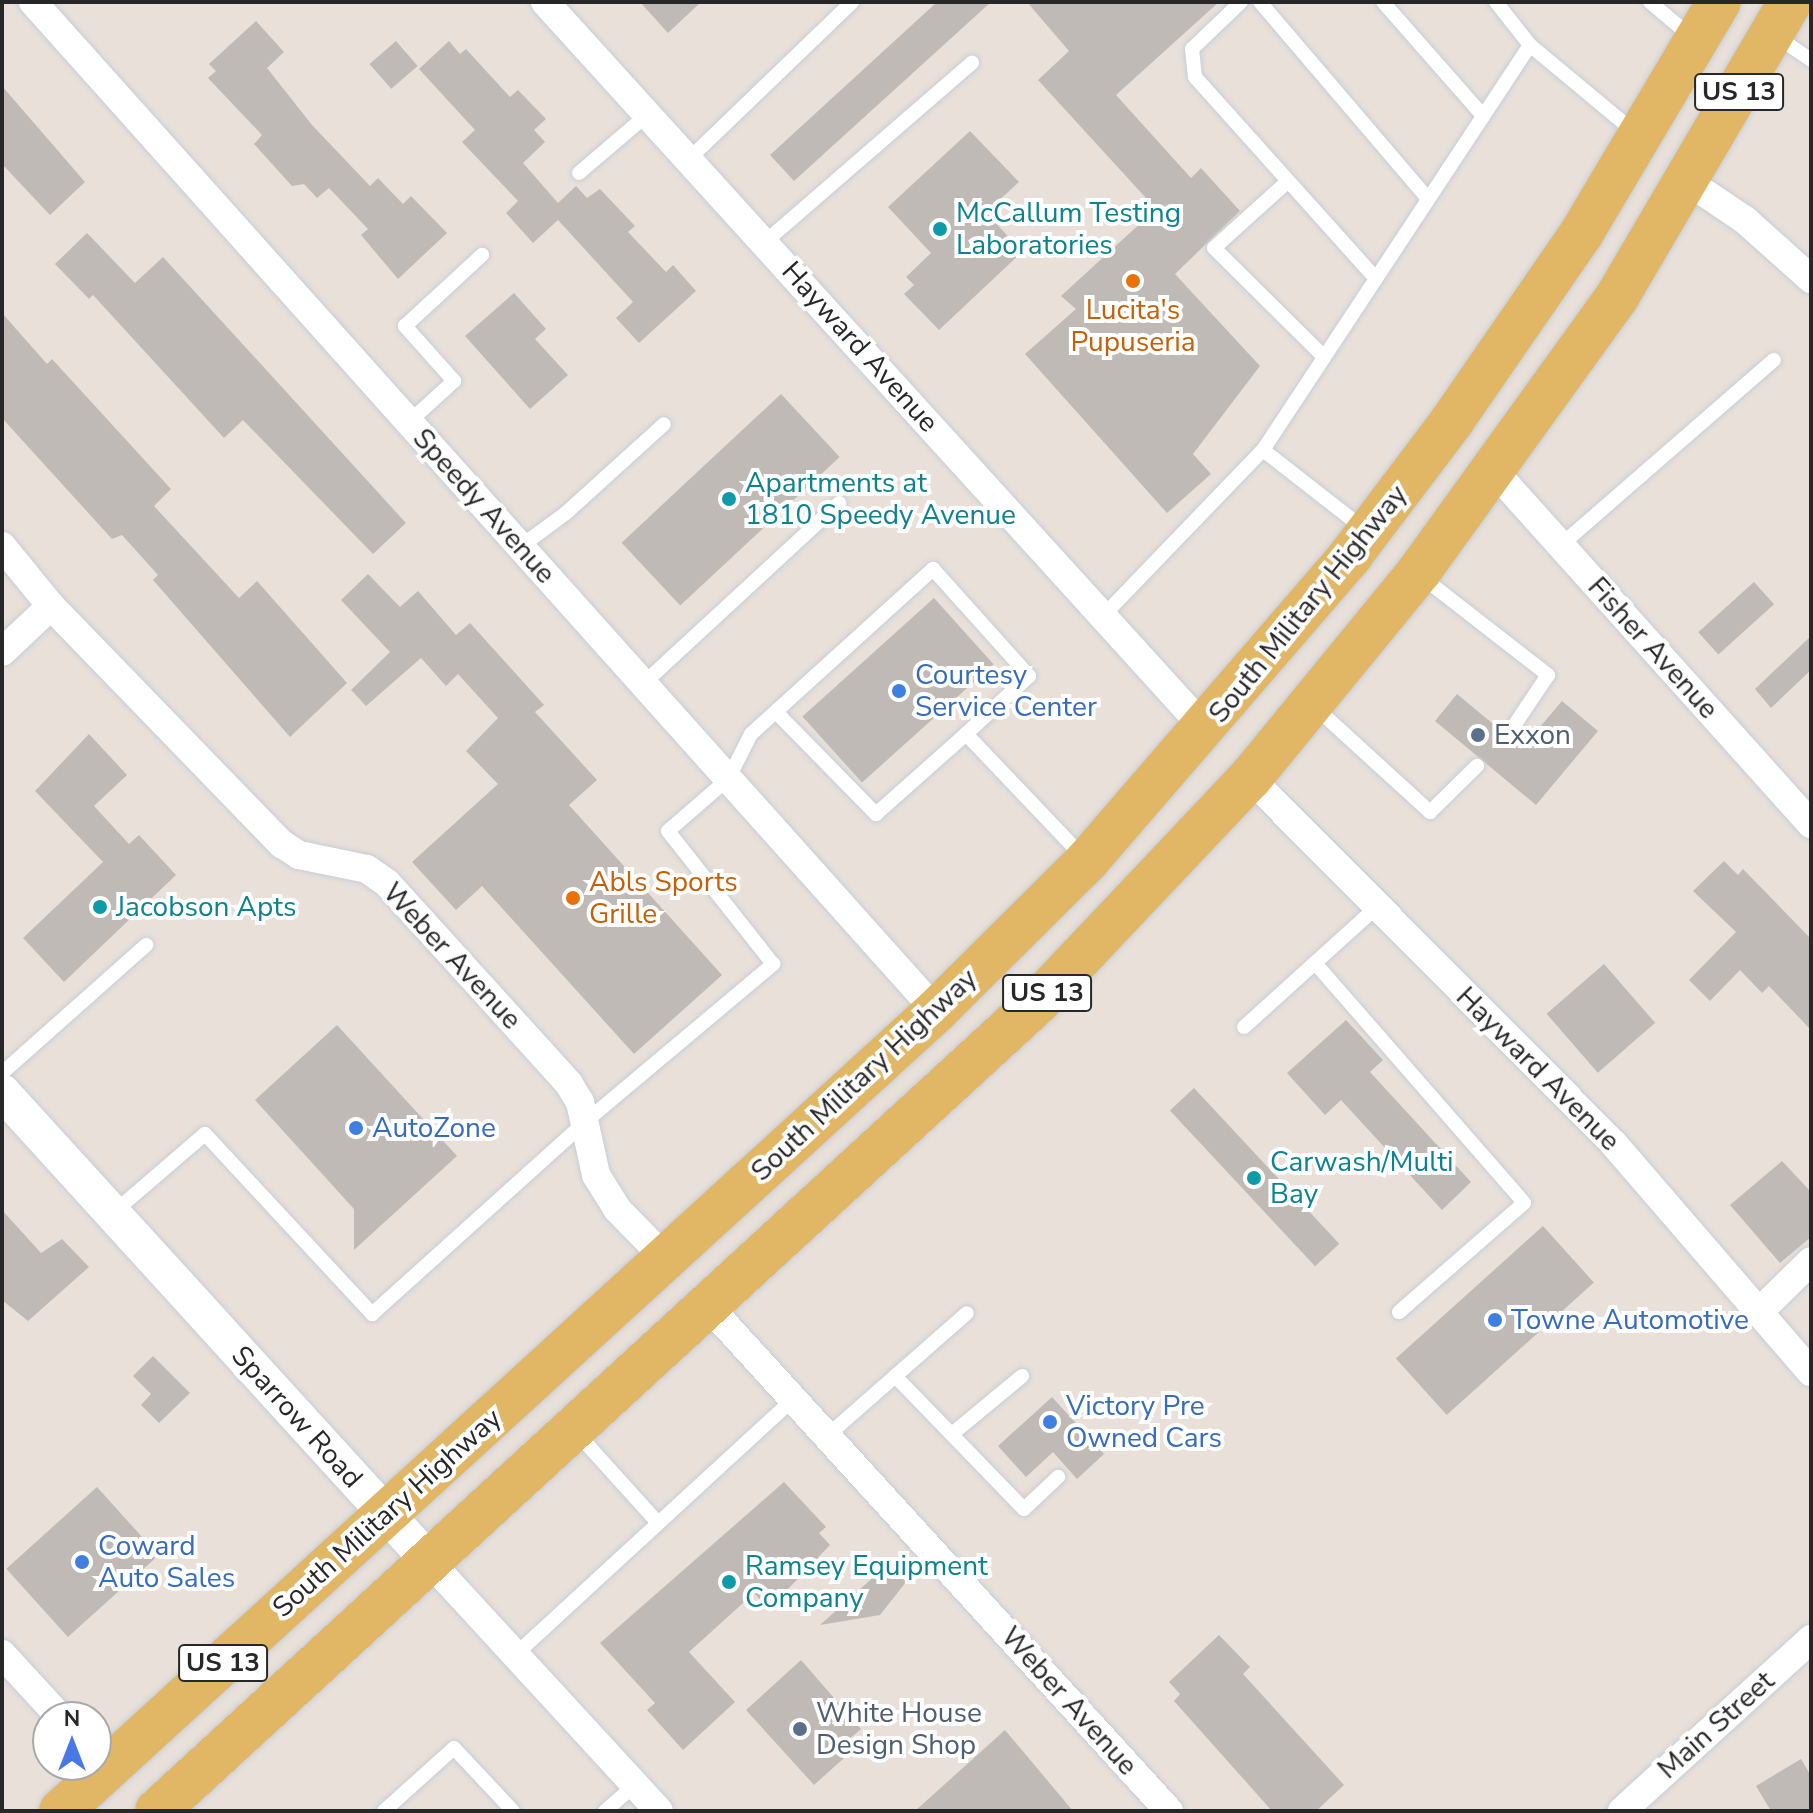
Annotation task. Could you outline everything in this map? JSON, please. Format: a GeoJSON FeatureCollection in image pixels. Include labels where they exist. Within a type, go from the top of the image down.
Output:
{"type":"FeatureCollection","features":[{"type":"Feature","properties":{"kind":"main road","name":"South Military Highway"},"geometry":{"type":"LineString","coordinates":[[112,1754],[386,1514],[666,1259],[936,1011],[1087,861],[1206,730],[1368,532],[1452,421],[1641,137],[1719,2]]}},
{"type":"Feature","properties":{"kind":"main road","name":"US 13"},"geometry":{"type":"LineString","coordinates":[[157,1811],[710,1308],[1038,1002],[1250,778],[1418,574],[1495,472],[1617,297],[1781,18]]}},
{"type":"Feature","properties":{"kind":"main road","name":"South Military Highway"},"geometry":{"type":"LineString","coordinates":[[61,1811],[87,1781]]}},
{"type":"Feature","properties":{"kind":"street","name":"Speedy Avenue"},"geometry":{"type":"LineString","coordinates":[[33,2],[936,1011]]}},
{"type":"Feature","properties":{"kind":"street","name":"Hayward Avenue"},"geometry":{"type":"LineString","coordinates":[[545,2],[1206,730]]}},
{"type":"Feature","properties":{"kind":"street"},"geometry":{"type":"LineString","coordinates":[[1687,181],[1745,220],[1811,279]]}},
{"type":"Feature","properties":{"kind":"street","name":"Fisher Avenue"},"geometry":{"type":"LineString","coordinates":[[1495,472],[1811,824]]}},
{"type":"Feature","properties":{"kind":"street","name":"Weber Avenue"},"geometry":{"type":"LineString","coordinates":[[2,546],[51,606],[282,844],[299,855],[367,869],[387,883],[569,1084],[585,1122],[596,1175],[617,1209],[666,1259]]}},
{"type":"Feature","properties":{"kind":"street"},"geometry":{"type":"LineString","coordinates":[[2,652],[51,606]]}},
{"type":"Feature","properties":{"kind":"street","name":"Hayward Avenue"},"geometry":{"type":"LineString","coordinates":[[1250,778],[1613,1143],[1811,1372]]}},
{"type":"Feature","properties":{"kind":"street","name":"Sparrow Road"},"geometry":{"type":"LineString","coordinates":[[2,1092],[659,1811]]}},
{"type":"Feature","properties":{"kind":"street"},"geometry":{"type":"LineString","coordinates":[[1760,1311],[1811,1261]]}},
{"type":"Feature","properties":{"kind":"street","name":"Weber Avenue"},"geometry":{"type":"LineString","coordinates":[[710,1308],[1169,1811]]}},
{"type":"Feature","properties":{"kind":"street","name":"Main Street"},"geometry":{"type":"LineString","coordinates":[[1622,1811],[1811,1639]]}},
{"type":"Feature","properties":{"kind":"street"},"geometry":{"type":"LineString","coordinates":[[2,1654],[45,1701]]}},
{"type":"Feature","properties":{"kind":"lane"},"geometry":{"type":"LineString","coordinates":[[688,160],[852,2]]}},
{"type":"Feature","properties":{"kind":"lane"},"geometry":{"type":"LineString","coordinates":[[1241,2],[1201,35],[1190,62],[1204,90],[1376,279]]}},
{"type":"Feature","properties":{"kind":"lane"},"geometry":{"type":"LineString","coordinates":[[1260,2],[1428,199]]}},
{"type":"Feature","properties":{"kind":"lane"},"geometry":{"type":"LineString","coordinates":[[1383,2],[1483,116]]}},
{"type":"Feature","properties":{"kind":"lane"},"geometry":{"type":"LineString","coordinates":[[1496,2],[1530,45],[1641,137]]}},
{"type":"Feature","properties":{"kind":"lane"},"geometry":{"type":"LineString","coordinates":[[1650,2],[1697,41]]}},
{"type":"Feature","properties":{"kind":"lane"},"geometry":{"type":"LineString","coordinates":[[1781,18],[1811,60]]}},
{"type":"Feature","properties":{"kind":"lane"},"geometry":{"type":"LineString","coordinates":[[1103,616],[1263,450],[1530,45]]}},
{"type":"Feature","properties":{"kind":"lane"},"geometry":{"type":"LineString","coordinates":[[765,242],[972,63]]}},
{"type":"Feature","properties":{"kind":"lane"},"geometry":{"type":"LineString","coordinates":[[579,173],[647,115]]}},
{"type":"Feature","properties":{"kind":"lane"},"geometry":{"type":"LineString","coordinates":[[1287,182],[1214,248],[1324,357]]}},
{"type":"Feature","properties":{"kind":"lane"},"geometry":{"type":"LineString","coordinates":[[409,422],[454,381],[405,326],[482,255]]}},
{"type":"Feature","properties":{"kind":"lane"},"geometry":{"type":"LineString","coordinates":[[1561,545],[1774,360]]}},
{"type":"Feature","properties":{"kind":"lane"},"geometry":{"type":"LineString","coordinates":[[520,547],[566,513],[664,424]]}},
{"type":"Feature","properties":{"kind":"lane"},"geometry":{"type":"LineString","coordinates":[[1263,450],[1368,532]]}},
{"type":"Feature","properties":{"kind":"lane"},"geometry":{"type":"LineString","coordinates":[[643,684],[839,503]]}},
{"type":"Feature","properties":{"kind":"lane"},"geometry":{"type":"LineString","coordinates":[[112,1214],[205,1134],[372,1314],[585,1122],[773,964],[668,831],[728,779],[751,734],[933,569],[1029,676],[876,814],[776,712]]}},
{"type":"Feature","properties":{"kind":"lane"},"geometry":{"type":"LineString","coordinates":[[1418,574],[1548,675],[1511,730]]}},
{"type":"Feature","properties":{"kind":"lane"},"geometry":{"type":"LineString","coordinates":[[1311,705],[1430,812],[1477,766]]}},
{"type":"Feature","properties":{"kind":"lane"},"geometry":{"type":"LineString","coordinates":[[966,734],[1087,861]]}},
{"type":"Feature","properties":{"kind":"lane"},"geometry":{"type":"LineString","coordinates":[[1244,1027],[1377,907]]}},
{"type":"Feature","properties":{"kind":"lane"},"geometry":{"type":"LineString","coordinates":[[2,1073],[146,945]]}},
{"type":"Feature","properties":{"kind":"lane"},"geometry":{"type":"LineString","coordinates":[[1315,963],[1524,1203],[1399,1312]]}},
{"type":"Feature","properties":{"kind":"lane"},"geometry":{"type":"LineString","coordinates":[[827,1436],[967,1313]]}},
{"type":"Feature","properties":{"kind":"lane"},"geometry":{"type":"LineString","coordinates":[[895,1376],[1024,1509],[1058,1477]]}},
{"type":"Feature","properties":{"kind":"lane"},"geometry":{"type":"LineString","coordinates":[[952,1434],[1022,1376]]}},
{"type":"Feature","properties":{"kind":"lane"},"geometry":{"type":"LineString","coordinates":[[515,1655],[793,1399]]}},
{"type":"Feature","properties":{"kind":"lane"},"geometry":{"type":"LineString","coordinates":[[575,1431],[658,1523]]}},
{"type":"Feature","properties":{"kind":"lane"},"geometry":{"type":"LineString","coordinates":[[384,1811],[454,1748],[513,1811]]}},
{"type":"Feature","properties":{"kind":"lane"},"geometry":{"type":"LineString","coordinates":[[605,1811],[635,1785]]}},
{"type":"Feature","properties":{"kind":"building"},"geometry":{"type":"Polygon","coordinates":[[[640,2],[701,2],[668,33],[640,2]]]}},
{"type":"Feature","properties":{"kind":"building"},"geometry":{"type":"Polygon","coordinates":[[[937,2],[991,2],[794,181],[770,155],[937,2]]]}},
{"type":"Feature","properties":{"kind":"building"},"geometry":{"type":"Polygon","coordinates":[[[1027,2],[1219,2],[1116,95],[1191,178],[1201,168],[1240,211],[1175,274],[1260,366],[1193,454],[1211,474],[1167,513],[1025,354],[1076,309],[1061,296],[1156,209],[1038,80],[1069,51],[1027,2]]]}},
{"type":"Feature","properties":{"kind":"building"},"geometry":{"type":"Polygon","coordinates":[[[256,21],[284,52],[267,68],[312,125],[370,186],[378,178],[403,204],[411,196],[447,233],[398,279],[361,235],[368,229],[329,188],[317,198],[304,184],[292,186],[254,144],[262,135],[208,78],[216,71],[209,64],[256,21]]]}},
{"type":"Feature","properties":{"kind":"building"},"geometry":{"type":"Polygon","coordinates":[[[396,41],[418,66],[391,89],[370,64],[396,41]]]}},
{"type":"Feature","properties":{"kind":"building"},"geometry":{"type":"Polygon","coordinates":[[[449,41],[460,54],[466,49],[510,97],[518,90],[546,119],[534,130],[545,142],[523,163],[558,203],[576,186],[587,198],[600,189],[635,226],[628,232],[666,272],[673,265],[696,291],[639,343],[616,318],[633,302],[558,220],[533,243],[506,213],[518,201],[462,142],[475,130],[419,69],[449,41]]]}},
{"type":"Feature","properties":{"kind":"building"},"geometry":{"type":"Polygon","coordinates":[[[2,86],[85,182],[50,215],[2,164],[2,86]]]}},
{"type":"Feature","properties":{"kind":"building","name":"McCallum Testing Laboratories"},"geometry":{"type":"Polygon","coordinates":[[[970,131],[1019,182],[986,212],[1022,252],[939,330],[904,294],[914,285],[906,277],[931,253],[888,207],[970,131]]]}},
{"type":"Feature","properties":{"kind":"building"},"geometry":{"type":"Polygon","coordinates":[[[87,233],[135,283],[163,257],[406,523],[373,554],[243,420],[224,438],[93,295],[89,299],[55,264],[87,233]]]}},
{"type":"Feature","properties":{"kind":"building"},"geometry":{"type":"Polygon","coordinates":[[[514,293],[546,329],[535,339],[568,375],[530,409],[465,336],[514,293]]]}},
{"type":"Feature","properties":{"kind":"building"},"geometry":{"type":"Polygon","coordinates":[[[2,313],[47,364],[52,359],[171,489],[154,506],[239,598],[257,581],[347,683],[290,737],[153,580],[158,575],[122,535],[112,539],[2,418],[2,313]]]}},
{"type":"Feature","properties":{"kind":"building","name":"Apartments at 1810 Speedy Avenue"},"geometry":{"type":"Polygon","coordinates":[[[781,394],[840,457],[680,606],[622,543],[781,394]]]}},
{"type":"Feature","properties":{"kind":"building","name":"Abls Sports Grille"},"geometry":{"type":"Polygon","coordinates":[[[368,574],[400,607],[418,591],[456,635],[470,623],[544,705],[535,712],[597,780],[569,805],[722,975],[634,1054],[482,886],[456,910],[412,862],[498,784],[466,751],[498,718],[458,674],[446,686],[421,658],[366,706],[351,690],[390,652],[341,600],[368,574]]]}},
{"type":"Feature","properties":{"kind":"building"},"geometry":{"type":"Polygon","coordinates":[[[1754,582],[1774,604],[1718,654],[1698,632],[1754,582]]]}},
{"type":"Feature","properties":{"kind":"building","name":"Courtesy Service Center"},"geometry":{"type":"Polygon","coordinates":[[[934,598],[994,664],[862,783],[802,716],[934,598]]]}},
{"type":"Feature","properties":{"kind":"building"},"geometry":{"type":"Polygon","coordinates":[[[1811,636],[1811,670],[1771,708],[1755,689],[1811,636]]]}},
{"type":"Feature","properties":{"kind":"building"},"geometry":{"type":"Polygon","coordinates":[[[1457,694],[1522,748],[1562,701],[1598,731],[1536,805],[1435,721],[1457,694]]]}},
{"type":"Feature","properties":{"kind":"building","name":"Jacobson Apts"},"geometry":{"type":"Polygon","coordinates":[[[89,734],[127,775],[94,806],[129,844],[139,835],[176,875],[64,982],[23,938],[103,862],[35,791],[89,734]]]}},
{"type":"Feature","properties":{"kind":"building"},"geometry":{"type":"Polygon","coordinates":[[[1724,861],[1738,875],[1743,869],[1811,939],[1811,1030],[1769,986],[1762,993],[1740,970],[1710,1001],[1689,980],[1736,932],[1693,891],[1724,861]]]}},
{"type":"Feature","properties":{"kind":"building"},"geometry":{"type":"Polygon","coordinates":[[[1604,964],[1655,1023],[1598,1073],[1547,1014],[1604,964]]]}},
{"type":"Feature","properties":{"kind":"building"},"geometry":{"type":"Polygon","coordinates":[[[1346,1020],[1383,1060],[1370,1072],[1471,1182],[1442,1210],[1341,1100],[1325,1115],[1287,1073],[1346,1020]]]}},
{"type":"Feature","properties":{"kind":"building","name":"AutoZone"},"geometry":{"type":"Polygon","coordinates":[[[337,1025],[457,1156],[354,1250],[354,1209],[255,1100],[337,1025]]]}},
{"type":"Feature","properties":{"kind":"building","name":"Carwash/Multi Bay"},"geometry":{"type":"Polygon","coordinates":[[[1194,1088],[1339,1244],[1315,1266],[1170,1111],[1194,1088]]]}},
{"type":"Feature","properties":{"kind":"building"},"geometry":{"type":"Polygon","coordinates":[[[1782,1161],[1811,1192],[1811,1237],[1780,1263],[1730,1205],[1782,1161]]]}},
{"type":"Feature","properties":{"kind":"building"},"geometry":{"type":"Polygon","coordinates":[[[2,1210],[41,1253],[62,1239],[89,1267],[28,1321],[2,1300],[2,1210]]]}},
{"type":"Feature","properties":{"kind":"building","name":"Towne Automotive"},"geometry":{"type":"Polygon","coordinates":[[[1543,1226],[1594,1282],[1447,1415],[1396,1358],[1543,1226]]]}},
{"type":"Feature","properties":{"kind":"building"},"geometry":{"type":"Polygon","coordinates":[[[153,1356],[190,1393],[159,1423],[141,1405],[151,1394],[133,1376],[153,1356]]]}},
{"type":"Feature","properties":{"kind":"building","name":"Victory Pre Owned Cars"},"geometry":{"type":"Polygon","coordinates":[[[1052,1397],[1104,1454],[1077,1479],[1053,1452],[1026,1477],[998,1446],[1052,1397]]]}},
{"type":"Feature","properties":{"kind":"building","name":"Ramsey Equipment Company"},"geometry":{"type":"Polygon","coordinates":[[[784,1482],[826,1527],[819,1533],[830,1545],[769,1609],[754,1593],[689,1652],[735,1702],[683,1750],[647,1710],[655,1703],[600,1643],[784,1482]]]}},
{"type":"Feature","properties":{"kind":"building","name":"Coward Auto Sales"},"geometry":{"type":"Polygon","coordinates":[[[97,1487],[159,1555],[68,1637],[6,1569],[97,1487]]]}},
{"type":"Feature","properties":{"kind":"building"},"geometry":{"type":"Polygon","coordinates":[[[888,1564],[906,1582],[880,1615],[820,1625],[888,1564]]]}},
{"type":"Feature","properties":{"kind":"building"},"geometry":{"type":"Polygon","coordinates":[[[1219,1635],[1250,1667],[1243,1674],[1344,1785],[1316,1811],[1272,1811],[1174,1701],[1180,1694],[1169,1682],[1219,1635]]]}},
{"type":"Feature","properties":{"kind":"building","name":"White House Design Shop"},"geometry":{"type":"Polygon","coordinates":[[[801,1660],[861,1729],[847,1741],[854,1749],[814,1785],[746,1710],[801,1660]]]}},
{"type":"Feature","properties":{"kind":"building"},"geometry":{"type":"Polygon","coordinates":[[[1005,1730],[1073,1811],[915,1811],[1005,1730]]]}},
{"type":"Feature","properties":{"kind":"building"},"geometry":{"type":"Polygon","coordinates":[[[1801,1759],[1811,1776],[1811,1811],[1771,1811],[1756,1786],[1801,1759]]]}},
{"type":"Feature","properties":{"kind":"place","name":"McCallum Testing Laboratories"},"geometry":{"type":"Point","coordinates":[940,229]}},
{"type":"Feature","properties":{"kind":"place","name":"Lucita's Pupuseria"},"geometry":{"type":"Point","coordinates":[1133,281]}},
{"type":"Feature","properties":{"kind":"place","name":"Apartments at 1810 Speedy Avenue"},"geometry":{"type":"Point","coordinates":[729,499]}},
{"type":"Feature","properties":{"kind":"place","name":"Courtesy Service Center"},"geometry":{"type":"Point","coordinates":[899,691]}},
{"type":"Feature","properties":{"kind":"place","name":"Exxon"},"geometry":{"type":"Point","coordinates":[1478,735]}},
{"type":"Feature","properties":{"kind":"place","name":"Abls Sports Grille"},"geometry":{"type":"Point","coordinates":[573,898]}},
{"type":"Feature","properties":{"kind":"place","name":"Jacobson Apts"},"geometry":{"type":"Point","coordinates":[100,907]}},
{"type":"Feature","properties":{"kind":"place","name":"AutoZone"},"geometry":{"type":"Point","coordinates":[356,1128]}},
{"type":"Feature","properties":{"kind":"place","name":"Carwash/Multi Bay"},"geometry":{"type":"Point","coordinates":[1254,1178]}},
{"type":"Feature","properties":{"kind":"place","name":"Towne Automotive"},"geometry":{"type":"Point","coordinates":[1495,1320]}},
{"type":"Feature","properties":{"kind":"place","name":"Victory Pre Owned Cars"},"geometry":{"type":"Point","coordinates":[1050,1422]}},
{"type":"Feature","properties":{"kind":"place","name":"Coward Auto Sales"},"geometry":{"type":"Point","coordinates":[82,1562]}},
{"type":"Feature","properties":{"kind":"place","name":"Ramsey Equipment Company"},"geometry":{"type":"Point","coordinates":[729,1582]}},
{"type":"Feature","properties":{"kind":"place","name":"White House Design Shop"},"geometry":{"type":"Point","coordinates":[800,1729]}}]}
